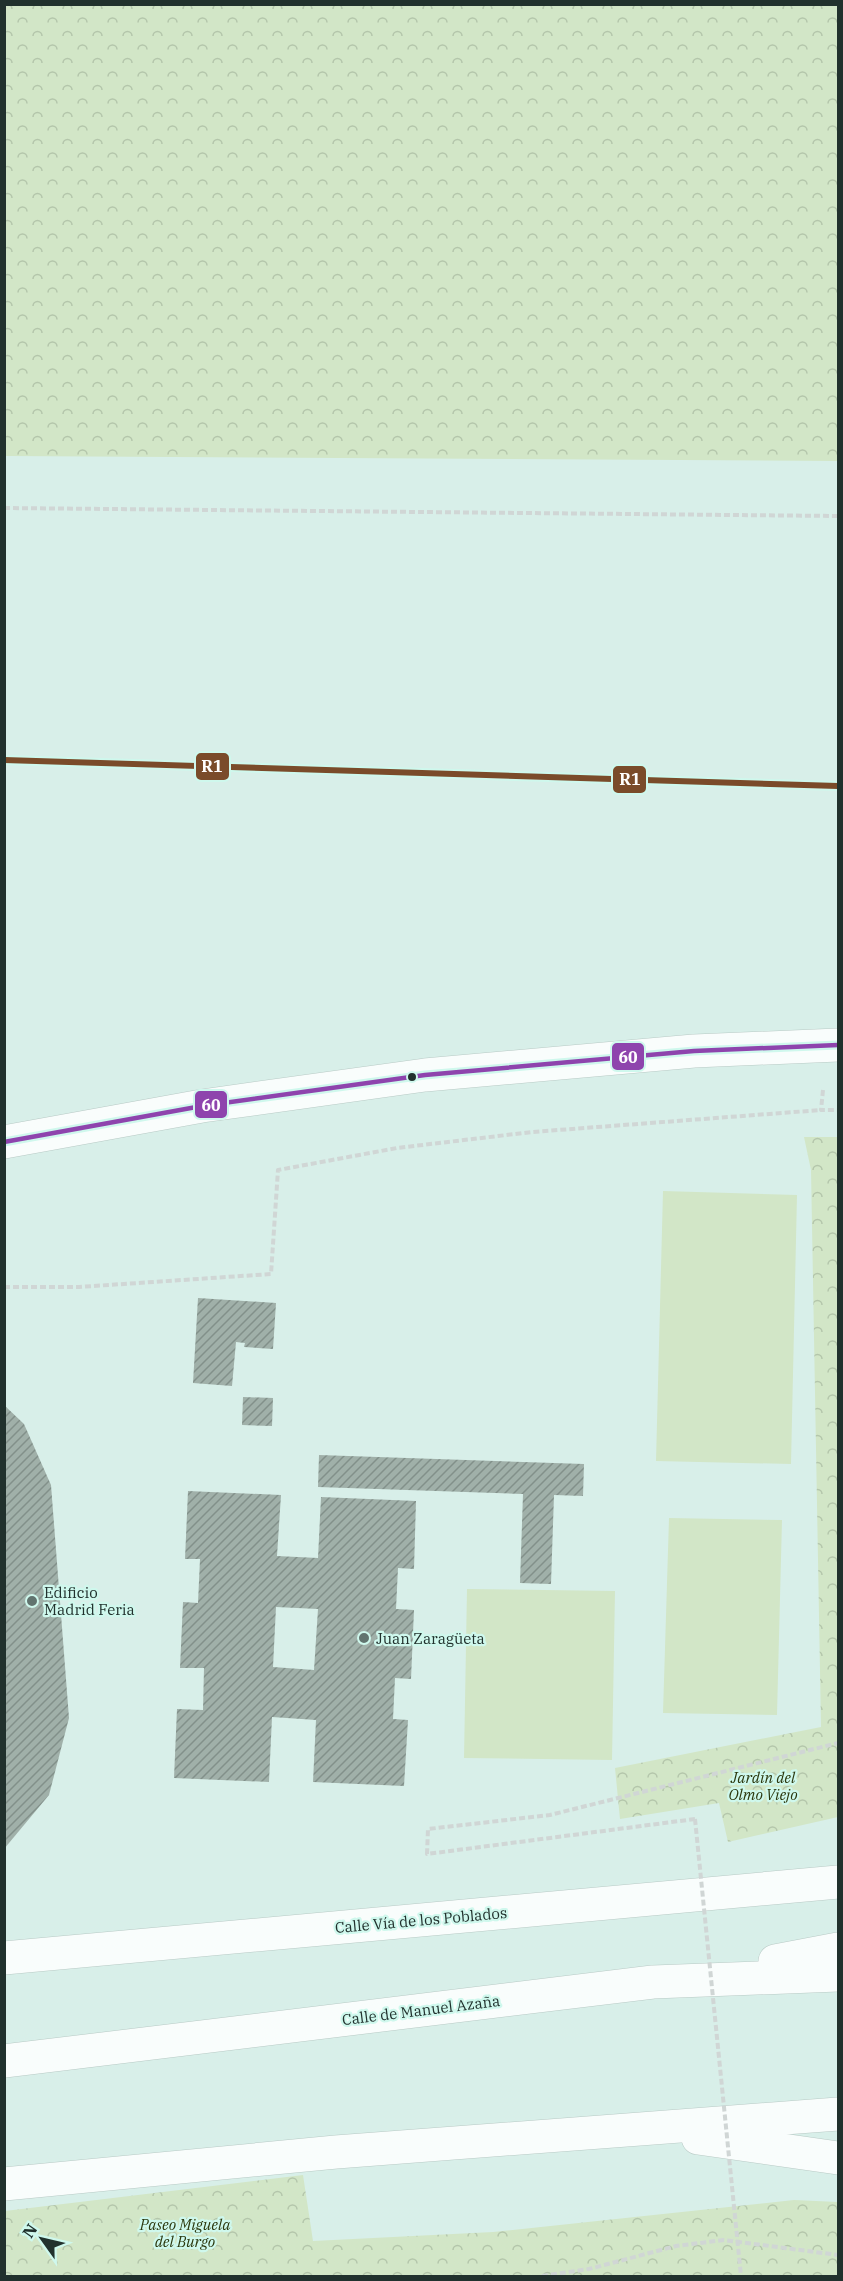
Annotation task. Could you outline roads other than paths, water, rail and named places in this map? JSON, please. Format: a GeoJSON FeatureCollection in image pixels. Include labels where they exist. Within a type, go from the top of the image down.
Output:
{"type":"FeatureCollection","features":[{"type":"Feature","properties":{"kind":"main road"},"geometry":{"type":"LineString","coordinates":[[4,1142],[202,1106],[425,1075],[694,1051],[838,1045]]}},
{"type":"Feature","properties":{"kind":"main road","name":"Calle Vía de los Poblados"},"geometry":{"type":"LineString","coordinates":[[4,1958],[838,1882]]}},
{"type":"Feature","properties":{"kind":"main road"},"geometry":{"type":"LineString","coordinates":[[653,1982],[838,1949]]}},
{"type":"Feature","properties":{"kind":"main road","name":"Calle de Manuel Azaña"},"geometry":{"type":"LineString","coordinates":[[4,2061],[653,1982],[838,1975]]}},
{"type":"Feature","properties":{"kind":"main road"},"geometry":{"type":"LineString","coordinates":[[4,2184],[336,2151],[838,2114]]}},
{"type":"Feature","properties":{"kind":"main road"},"geometry":{"type":"LineString","coordinates":[[634,2128],[838,2158]]}},
{"type":"Feature","properties":{"kind":"place","name":"Edificio Madrid Feria"},"geometry":{"type":"Point","coordinates":[32,1601]}},
{"type":"Feature","properties":{"kind":"place","name":"Juan Zaragüeta"},"geometry":{"type":"Point","coordinates":[364,1638]}},
{"type":"Feature","properties":{"kind":"park label","name":"Jardín del Olmo Viejo"},"geometry":{"type":"Point","coordinates":[763,1786]}},
{"type":"Feature","properties":{"kind":"park label","name":"Paseo Miguela del Burgo"},"geometry":{"type":"Point","coordinates":[185,2232]}}]}
